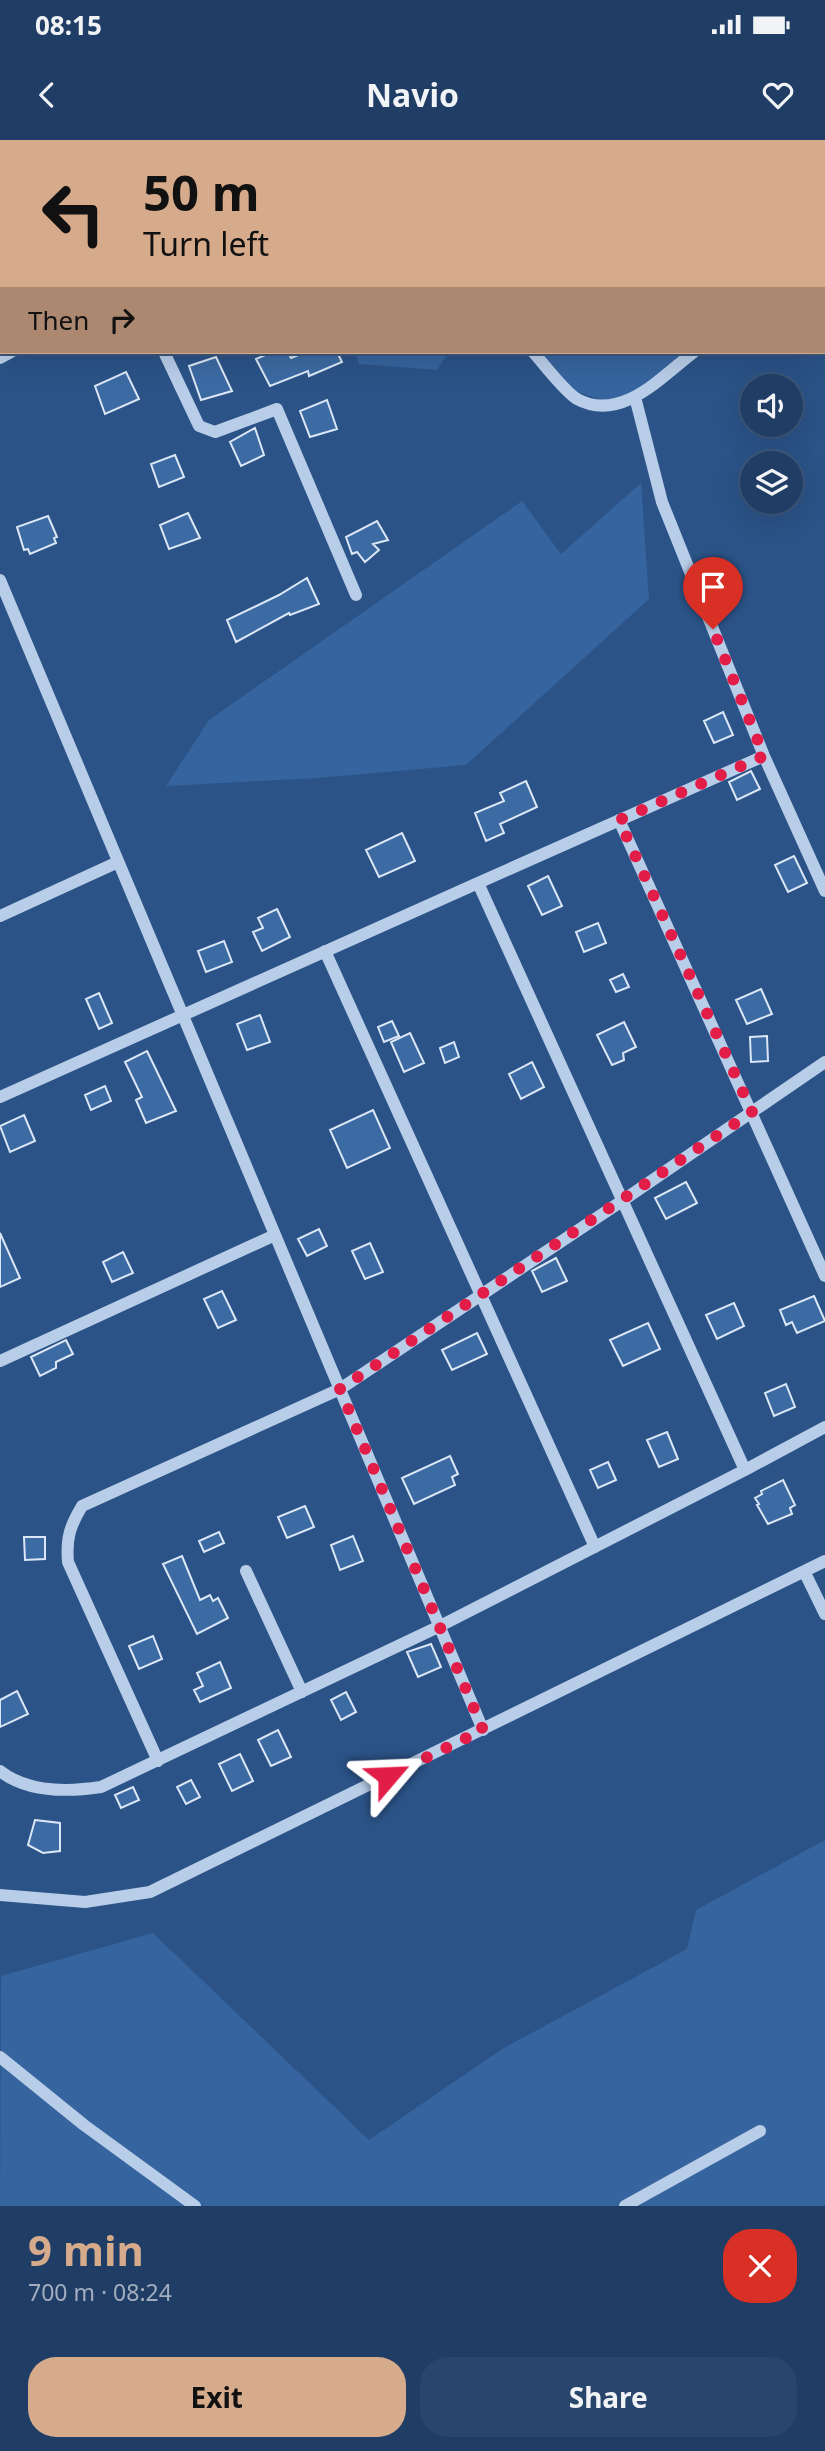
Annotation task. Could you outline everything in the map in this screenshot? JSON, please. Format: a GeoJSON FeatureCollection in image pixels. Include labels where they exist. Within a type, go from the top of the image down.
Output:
{"type":"FeatureCollection","features":[{"type":"Feature","properties":{"kind":"street"},"geometry":{"type":"LineString","coordinates":[[165,354],[199,426],[215,432],[277,409],[356,595]]}},
{"type":"Feature","properties":{"kind":"street"},"geometry":{"type":"LineString","coordinates":[[535,354],[576,398],[605,408],[635,397],[691,354]]}},
{"type":"Feature","properties":{"kind":"street"},"geometry":{"type":"LineString","coordinates":[[635,397],[662,502],[764,756],[823,882]]}},
{"type":"Feature","properties":{"kind":"street"},"geometry":{"type":"LineString","coordinates":[[0,580],[483,1730]]}},
{"type":"Feature","properties":{"kind":"street"},"geometry":{"type":"LineString","coordinates":[[0,1097],[764,756]]}},
{"type":"Feature","properties":{"kind":"street"},"geometry":{"type":"LineString","coordinates":[[619,820],[825,1276]]}},
{"type":"Feature","properties":{"kind":"street"},"geometry":{"type":"LineString","coordinates":[[0,916],[118,862]]}},
{"type":"Feature","properties":{"kind":"street"},"geometry":{"type":"LineString","coordinates":[[478,883],[745,1470]]}},
{"type":"Feature","properties":{"kind":"street"},"geometry":{"type":"LineString","coordinates":[[324,951],[595,1547]]}},
{"type":"Feature","properties":{"kind":"street"},"geometry":{"type":"LineString","coordinates":[[158,1761],[68,1562],[66,1541],[70,1525],[82,1506],[340,1389],[825,1062]]}},
{"type":"Feature","properties":{"kind":"street"},"geometry":{"type":"LineString","coordinates":[[0,1361],[275,1235]]}},
{"type":"Feature","properties":{"kind":"street"},"geometry":{"type":"LineString","coordinates":[[0,1770],[7,1776],[44,1789],[74,1791],[101,1787],[440,1626],[825,1427]]}},
{"type":"Feature","properties":{"kind":"street"},"geometry":{"type":"LineString","coordinates":[[0,1895],[85,1902],[150,1892],[825,1561]]}},
{"type":"Feature","properties":{"kind":"street"},"geometry":{"type":"LineString","coordinates":[[246,1571],[302,1692]]}},
{"type":"Feature","properties":{"kind":"street"},"geometry":{"type":"LineString","coordinates":[[805,1573],[825,1614]]}},
{"type":"Feature","properties":{"kind":"street"},"geometry":{"type":"LineString","coordinates":[[0,2057],[84,2125],[195,2206]]}},
{"type":"Feature","properties":{"kind":"street"},"geometry":{"type":"LineString","coordinates":[[625,2206],[760,2131]]}},
{"type":"Feature","properties":{"kind":"shaded area"},"geometry":{"type":"Polygon","coordinates":[[[356,354],[448,354],[437,370],[359,364],[356,354]]]}},
{"type":"Feature","properties":{"kind":"shaded area"},"geometry":{"type":"Polygon","coordinates":[[[541,354],[693,354],[619,405],[577,392],[541,354]]]}},
{"type":"Feature","properties":{"kind":"shaded area"},"geometry":{"type":"Polygon","coordinates":[[[641,483],[649,599],[466,765],[317,778],[166,786],[209,720],[522,501],[561,554],[641,483]]]}},
{"type":"Feature","properties":{"kind":"shaded area"},"geometry":{"type":"Polygon","coordinates":[[[825,1840],[825,2206],[0,2206],[1,1976],[153,1933],[369,2140],[502,2049],[687,1949],[696,1910],[825,1840]]]}},
{"type":"Feature","properties":{"kind":"building"},"geometry":{"type":"Polygon","coordinates":[[[267,354],[289,354],[291,358],[301,354],[338,354],[342,362],[309,376],[308,371],[270,386],[256,359],[267,354]]]}},
{"type":"Feature","properties":{"kind":"building"},"geometry":{"type":"Polygon","coordinates":[[[216,357],[232,391],[201,400],[189,366],[216,357]]]}},
{"type":"Feature","properties":{"kind":"building"},"geometry":{"type":"Polygon","coordinates":[[[126,372],[139,399],[105,414],[95,386],[126,372]]]}},
{"type":"Feature","properties":{"kind":"building"},"geometry":{"type":"Polygon","coordinates":[[[327,400],[337,429],[310,437],[300,411],[327,400]]]}},
{"type":"Feature","properties":{"kind":"building"},"geometry":{"type":"Polygon","coordinates":[[[255,428],[264,455],[241,466],[230,442],[255,428]]]}},
{"type":"Feature","properties":{"kind":"building"},"geometry":{"type":"Polygon","coordinates":[[[175,455],[184,477],[159,487],[151,464],[175,455]]]}},
{"type":"Feature","properties":{"kind":"building"},"geometry":{"type":"Polygon","coordinates":[[[188,513],[200,538],[169,549],[160,525],[188,513]]]}},
{"type":"Feature","properties":{"kind":"building"},"geometry":{"type":"Polygon","coordinates":[[[48,516],[57,537],[54,538],[56,543],[30,554],[28,549],[24,550],[17,527],[48,516]]]}},
{"type":"Feature","properties":{"kind":"building"},"geometry":{"type":"Polygon","coordinates":[[[377,521],[388,540],[373,544],[379,550],[365,562],[357,552],[352,554],[346,537],[377,521]]]}},
{"type":"Feature","properties":{"kind":"building"},"geometry":{"type":"Polygon","coordinates":[[[307,578],[319,604],[290,615],[289,613],[236,642],[227,620],[307,578]]]}},
{"type":"Feature","properties":{"kind":"building"},"geometry":{"type":"Polygon","coordinates":[[[723,712],[733,735],[714,743],[704,721],[723,712]]]}},
{"type":"Feature","properties":{"kind":"building"},"geometry":{"type":"Polygon","coordinates":[[[751,771],[760,789],[737,800],[729,782],[751,771]]]}},
{"type":"Feature","properties":{"kind":"building"},"geometry":{"type":"Polygon","coordinates":[[[526,781],[537,807],[500,824],[504,833],[486,841],[475,813],[504,801],[500,793],[526,781]]]}},
{"type":"Feature","properties":{"kind":"building"},"geometry":{"type":"Polygon","coordinates":[[[402,833],[415,861],[379,877],[366,850],[402,833]]]}},
{"type":"Feature","properties":{"kind":"building"},"geometry":{"type":"Polygon","coordinates":[[[794,856],[807,883],[788,892],[775,865],[794,856]]]}},
{"type":"Feature","properties":{"kind":"building"},"geometry":{"type":"Polygon","coordinates":[[[548,876],[562,906],[542,915],[528,886],[548,876]]]}},
{"type":"Feature","properties":{"kind":"building"},"geometry":{"type":"Polygon","coordinates":[[[277,909],[290,937],[262,951],[253,932],[263,928],[258,918],[277,909]]]}},
{"type":"Feature","properties":{"kind":"building"},"geometry":{"type":"Polygon","coordinates":[[[598,923],[606,943],[584,952],[576,932],[598,923]]]}},
{"type":"Feature","properties":{"kind":"building"},"geometry":{"type":"Polygon","coordinates":[[[224,941],[232,962],[206,972],[198,951],[224,941]]]}},
{"type":"Feature","properties":{"kind":"building"},"geometry":{"type":"Polygon","coordinates":[[[623,974],[629,987],[616,992],[610,980],[623,974]]]}},
{"type":"Feature","properties":{"kind":"building"},"geometry":{"type":"Polygon","coordinates":[[[761,989],[772,1014],[747,1024],[736,1000],[761,989]]]}},
{"type":"Feature","properties":{"kind":"building"},"geometry":{"type":"Polygon","coordinates":[[[99,993],[112,1023],[99,1029],[86,999],[99,993]]]}},
{"type":"Feature","properties":{"kind":"building"},"geometry":{"type":"Polygon","coordinates":[[[260,1015],[270,1042],[247,1050],[237,1024],[260,1015]]]}},
{"type":"Feature","properties":{"kind":"building"},"geometry":{"type":"Polygon","coordinates":[[[392,1021],[399,1036],[384,1042],[378,1027],[392,1021]]]}},
{"type":"Feature","properties":{"kind":"building"},"geometry":{"type":"Polygon","coordinates":[[[624,1022],[636,1047],[623,1053],[624,1060],[612,1065],[597,1035],[624,1022]]]}},
{"type":"Feature","properties":{"kind":"building"},"geometry":{"type":"Polygon","coordinates":[[[410,1033],[424,1063],[404,1072],[391,1042],[410,1033]]]}},
{"type":"Feature","properties":{"kind":"building"},"geometry":{"type":"Polygon","coordinates":[[[767,1036],[768,1061],[751,1062],[750,1037],[767,1036]]]}},
{"type":"Feature","properties":{"kind":"building"},"geometry":{"type":"Polygon","coordinates":[[[454,1042],[459,1057],[445,1063],[440,1048],[454,1042]]]}},
{"type":"Feature","properties":{"kind":"building"},"geometry":{"type":"Polygon","coordinates":[[[147,1051],[176,1111],[146,1123],[136,1100],[142,1097],[125,1062],[147,1051]]]}},
{"type":"Feature","properties":{"kind":"building"},"geometry":{"type":"Polygon","coordinates":[[[532,1062],[544,1087],[521,1099],[509,1074],[532,1062]]]}},
{"type":"Feature","properties":{"kind":"building"},"geometry":{"type":"Polygon","coordinates":[[[105,1086],[111,1101],[91,1110],[85,1095],[105,1086]]]}},
{"type":"Feature","properties":{"kind":"building"},"geometry":{"type":"Polygon","coordinates":[[[373,1110],[390,1148],[347,1168],[330,1130],[373,1110]]]}},
{"type":"Feature","properties":{"kind":"building"},"geometry":{"type":"Polygon","coordinates":[[[24,1115],[35,1141],[10,1152],[0,1126],[24,1115]]]}},
{"type":"Feature","properties":{"kind":"building"},"geometry":{"type":"Polygon","coordinates":[[[686,1182],[697,1203],[666,1219],[655,1198],[686,1182]]]}},
{"type":"Feature","properties":{"kind":"building"},"geometry":{"type":"Polygon","coordinates":[[[319,1229],[327,1246],[307,1256],[298,1239],[319,1229]]]}},
{"type":"Feature","properties":{"kind":"building"},"geometry":{"type":"Polygon","coordinates":[[[0,1233],[20,1278],[0,1287],[0,1233]]]}},
{"type":"Feature","properties":{"kind":"building"},"geometry":{"type":"Polygon","coordinates":[[[370,1243],[383,1272],[365,1279],[352,1251],[370,1243]]]}},
{"type":"Feature","properties":{"kind":"building"},"geometry":{"type":"Polygon","coordinates":[[[123,1252],[133,1273],[112,1282],[103,1262],[123,1252]]]}},
{"type":"Feature","properties":{"kind":"building"},"geometry":{"type":"Polygon","coordinates":[[[556,1258],[567,1281],[542,1292],[532,1271],[556,1258]]]}},
{"type":"Feature","properties":{"kind":"building"},"geometry":{"type":"Polygon","coordinates":[[[222,1291],[236,1320],[218,1328],[204,1299],[222,1291]]]}},
{"type":"Feature","properties":{"kind":"building"},"geometry":{"type":"Polygon","coordinates":[[[814,1296],[825,1321],[797,1333],[792,1322],[786,1325],[780,1310],[814,1296]]]}},
{"type":"Feature","properties":{"kind":"building"},"geometry":{"type":"Polygon","coordinates":[[[734,1303],[744,1326],[717,1339],[706,1315],[734,1303]]]}},
{"type":"Feature","properties":{"kind":"building"},"geometry":{"type":"Polygon","coordinates":[[[648,1323],[660,1349],[623,1366],[610,1340],[648,1323]]]}},
{"type":"Feature","properties":{"kind":"building"},"geometry":{"type":"Polygon","coordinates":[[[477,1333],[487,1354],[452,1370],[442,1350],[477,1333]]]}},
{"type":"Feature","properties":{"kind":"building"},"geometry":{"type":"Polygon","coordinates":[[[66,1340],[73,1354],[56,1362],[56,1368],[40,1376],[31,1357],[66,1340]]]}},
{"type":"Feature","properties":{"kind":"building"},"geometry":{"type":"Polygon","coordinates":[[[786,1384],[795,1407],[774,1416],[765,1393],[786,1384]]]}},
{"type":"Feature","properties":{"kind":"building"},"geometry":{"type":"Polygon","coordinates":[[[667,1432],[678,1459],[659,1467],[647,1440],[667,1432]]]}},
{"type":"Feature","properties":{"kind":"building"},"geometry":{"type":"Polygon","coordinates":[[[450,1456],[458,1474],[452,1477],[455,1485],[414,1504],[402,1478],[450,1456]]]}},
{"type":"Feature","properties":{"kind":"building"},"geometry":{"type":"Polygon","coordinates":[[[608,1462],[616,1480],[598,1488],[590,1470],[608,1462]]]}},
{"type":"Feature","properties":{"kind":"building"},"geometry":{"type":"Polygon","coordinates":[[[783,1480],[795,1505],[790,1508],[792,1514],[768,1524],[755,1498],[762,1494],[761,1491],[783,1480]]]}},
{"type":"Feature","properties":{"kind":"building"},"geometry":{"type":"Polygon","coordinates":[[[305,1506],[314,1527],[287,1538],[278,1517],[305,1506]]]}},
{"type":"Feature","properties":{"kind":"building"},"geometry":{"type":"Polygon","coordinates":[[[219,1532],[224,1543],[204,1552],[199,1541],[219,1532]]]}},
{"type":"Feature","properties":{"kind":"building"},"geometry":{"type":"Polygon","coordinates":[[[353,1536],[363,1561],[340,1570],[331,1545],[353,1536]]]}},
{"type":"Feature","properties":{"kind":"building"},"geometry":{"type":"Polygon","coordinates":[[[24,1537],[45,1537],[45,1559],[25,1560],[24,1537]]]}},
{"type":"Feature","properties":{"kind":"building"},"geometry":{"type":"Polygon","coordinates":[[[182,1556],[200,1600],[210,1595],[213,1601],[218,1598],[228,1618],[197,1634],[163,1564],[182,1556]]]}},
{"type":"Feature","properties":{"kind":"building"},"geometry":{"type":"Polygon","coordinates":[[[153,1636],[162,1659],[139,1669],[129,1646],[153,1636]]]}},
{"type":"Feature","properties":{"kind":"building"},"geometry":{"type":"Polygon","coordinates":[[[431,1644],[441,1667],[418,1677],[407,1652],[431,1644]]]}},
{"type":"Feature","properties":{"kind":"building"},"geometry":{"type":"Polygon","coordinates":[[[220,1662],[231,1688],[200,1702],[194,1690],[203,1686],[197,1673],[220,1662]]]}},
{"type":"Feature","properties":{"kind":"building"},"geometry":{"type":"Polygon","coordinates":[[[17,1691],[28,1714],[0,1727],[0,1700],[17,1691]]]}},
{"type":"Feature","properties":{"kind":"building"},"geometry":{"type":"Polygon","coordinates":[[[346,1692],[356,1712],[341,1720],[331,1700],[346,1692]]]}},
{"type":"Feature","properties":{"kind":"building"},"geometry":{"type":"Polygon","coordinates":[[[278,1730],[291,1757],[271,1766],[258,1740],[278,1730]]]}},
{"type":"Feature","properties":{"kind":"building"},"geometry":{"type":"Polygon","coordinates":[[[240,1754],[253,1781],[232,1791],[219,1764],[240,1754]]]}},
{"type":"Feature","properties":{"kind":"building"},"geometry":{"type":"Polygon","coordinates":[[[191,1780],[200,1797],[186,1804],[177,1787],[191,1780]]]}},
{"type":"Feature","properties":{"kind":"building"},"geometry":{"type":"Polygon","coordinates":[[[133,1787],[139,1800],[121,1808],[115,1795],[133,1787]]]}},
{"type":"Feature","properties":{"kind":"building"},"geometry":{"type":"Polygon","coordinates":[[[35,1820],[60,1823],[60,1851],[43,1853],[28,1845],[35,1820]]]}},
{"type":"Feature","properties":{"kind":"route"},"geometry":{"type":"LineString","coordinates":[[388,1776],[483,1730],[340,1389],[752,1112],[619,820],[764,756],[713,629]]}}]}
